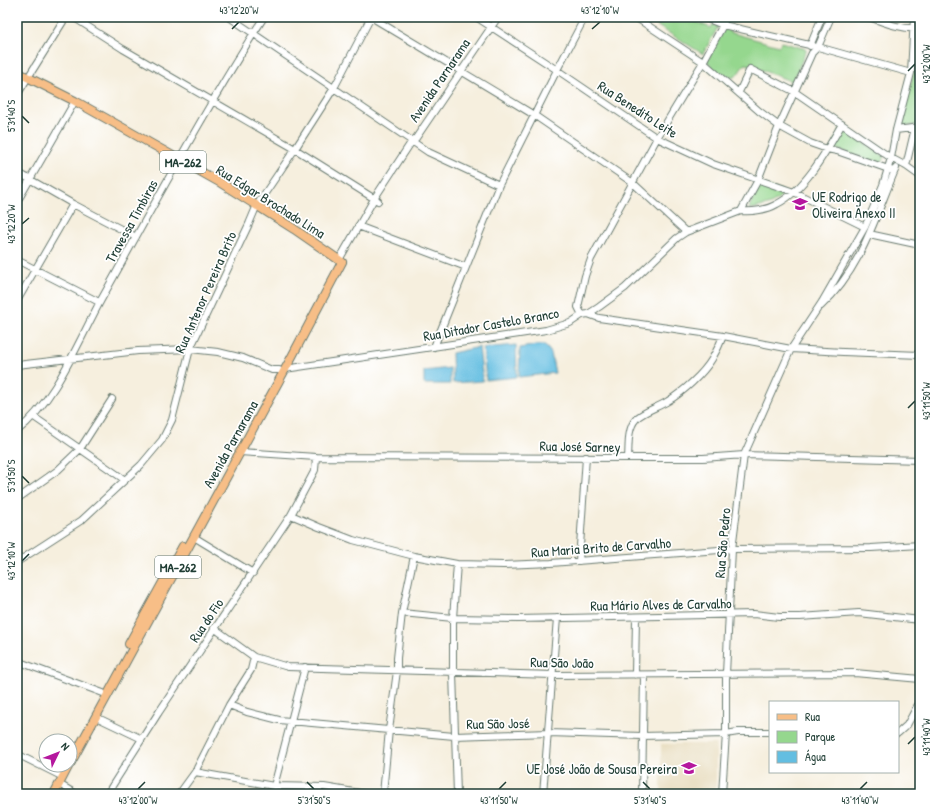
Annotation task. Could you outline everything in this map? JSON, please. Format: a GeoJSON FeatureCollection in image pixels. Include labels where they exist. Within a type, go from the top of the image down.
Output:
{"type":"FeatureCollection","features":[{"type":"Feature","properties":{"kind":"main road","name":"Rua Edgar Brochado Lima"},"geometry":{"type":"LineString","coordinates":[[17,72],[75,101],[257,205],[340,261]]}},
{"type":"Feature","properties":{"kind":"main road","name":"Avenida Parnarama"},"geometry":{"type":"LineString","coordinates":[[78,741],[106,694],[340,261]]}},
{"type":"Feature","properties":{"kind":"main road","name":"Avenida Parnarama"},"geometry":{"type":"LineString","coordinates":[[78,750],[96,717],[106,694]]}},
{"type":"Feature","properties":{"kind":"main road","name":"Avenida Parnarama"},"geometry":{"type":"LineString","coordinates":[[54,794],[65,773]]}},
{"type":"Feature","properties":{"kind":"main road"},"geometry":{"type":"LineString","coordinates":[[48,794],[59,775]]}},
{"type":"Feature","properties":{"kind":"street"},"geometry":{"type":"LineString","coordinates":[[17,95],[66,17]]}},
{"type":"Feature","properties":{"kind":"street"},"geometry":{"type":"LineString","coordinates":[[73,17],[123,49],[296,149],[376,200]]}},
{"type":"Feature","properties":{"kind":"street"},"geometry":{"type":"LineString","coordinates":[[229,17],[414,141],[428,152],[499,185]]}},
{"type":"Feature","properties":{"kind":"street","name":"Travessa Timbiras"},"geometry":{"type":"LineString","coordinates":[[17,431],[34,417],[57,383],[178,159],[264,17]]}},
{"type":"Feature","properties":{"kind":"street"},"geometry":{"type":"LineString","coordinates":[[371,17],[534,115],[634,183],[686,232]]}},
{"type":"Feature","properties":{"kind":"street","name":"Rua Antenor Pereira Brito"},"geometry":{"type":"LineString","coordinates":[[17,562],[82,520],[141,465],[162,440],[172,420],[190,349],[257,205],[296,149],[334,88],[371,17]]}},
{"type":"Feature","properties":{"kind":"street","name":"Rua Benedito Leite"},"geometry":{"type":"LineString","coordinates":[[476,17],[657,138],[713,164],[794,192],[865,228]]}},
{"type":"Feature","properties":{"kind":"street","name":"Avenida Parnarama"},"geometry":{"type":"LineString","coordinates":[[340,261],[376,200],[414,141],[498,17]]}},
{"type":"Feature","properties":{"kind":"street"},"geometry":{"type":"LineString","coordinates":[[434,347],[499,185],[557,70],[586,17]]}},
{"type":"Feature","properties":{"kind":"street"},"geometry":{"type":"LineString","coordinates":[[635,17],[703,62],[759,111],[779,126],[810,143],[891,170]]}},
{"type":"Feature","properties":{"kind":"street"},"geometry":{"type":"LineString","coordinates":[[703,17],[723,25],[811,50],[818,48],[911,73]]}},
{"type":"Feature","properties":{"kind":"street"},"geometry":{"type":"LineString","coordinates":[[725,17],[723,25],[703,62],[657,138],[634,183],[591,259],[585,276],[578,307],[585,314],[599,318],[723,336],[791,349],[920,355]]}},
{"type":"Feature","properties":{"kind":"street"},"geometry":{"type":"LineString","coordinates":[[741,212],[758,180],[779,126],[795,92],[822,17]]}},
{"type":"Feature","properties":{"kind":"street"},"geometry":{"type":"LineString","coordinates":[[818,48],[831,17]]}},
{"type":"Feature","properties":{"kind":"street"},"geometry":{"type":"LineString","coordinates":[[869,17],[890,24],[917,28]]}},
{"type":"Feature","properties":{"kind":"street","name":"Rua São Pedro"},"geometry":{"type":"LineString","coordinates":[[816,311],[837,290],[861,252],[869,234],[891,170],[891,158],[896,130],[911,73],[917,28],[914,17]]}},
{"type":"Feature","properties":{"kind":"street"},"geometry":{"type":"LineString","coordinates":[[739,92],[750,69],[795,92],[891,158],[920,176]]}},
{"type":"Feature","properties":{"kind":"street"},"geometry":{"type":"LineString","coordinates":[[17,202],[75,101]]}},
{"type":"Feature","properties":{"kind":"street","name":"Rua Ditador Castelo Branco"},"geometry":{"type":"LineString","coordinates":[[284,366],[434,347],[546,330],[570,323],[599,307],[625,288],[677,238],[686,232],[741,212],[750,212],[776,205],[794,192],[812,172],[842,124]]}},
{"type":"Feature","properties":{"kind":"street"},"geometry":{"type":"LineString","coordinates":[[896,130],[917,128],[906,166]]}},
{"type":"Feature","properties":{"kind":"street","name":"Rua São Pedro"},"geometry":{"type":"LineString","coordinates":[[722,794],[726,734],[726,674],[732,549],[744,455],[791,349],[816,311],[865,228],[883,185],[891,170],[898,162]]}},
{"type":"Feature","properties":{"kind":"street"},"geometry":{"type":"LineString","coordinates":[[17,172],[73,204],[136,237]]}},
{"type":"Feature","properties":{"kind":"street"},"geometry":{"type":"LineString","coordinates":[[17,301],[73,204]]}},
{"type":"Feature","properties":{"kind":"street"},"geometry":{"type":"LineString","coordinates":[[360,227],[466,267]]}},
{"type":"Feature","properties":{"kind":"street"},"geometry":{"type":"LineString","coordinates":[[869,234],[920,245]]}},
{"type":"Feature","properties":{"kind":"street"},"geometry":{"type":"LineString","coordinates":[[17,260],[100,302]]}},
{"type":"Feature","properties":{"kind":"street"},"geometry":{"type":"LineString","coordinates":[[628,458],[632,424],[637,418],[672,398],[697,376],[712,360],[723,336]]}},
{"type":"Feature","properties":{"kind":"street"},"geometry":{"type":"LineString","coordinates":[[17,365],[138,351],[190,349],[218,352],[243,358],[272,370],[284,366]]}},
{"type":"Feature","properties":{"kind":"street"},"geometry":{"type":"LineString","coordinates":[[17,499],[58,470],[80,449],[112,399]]}},
{"type":"Feature","properties":{"kind":"street"},"geometry":{"type":"LineString","coordinates":[[34,417],[125,480]]}},
{"type":"Feature","properties":{"kind":"street","name":"Rua José Sarney"},"geometry":{"type":"LineString","coordinates":[[238,452],[316,457],[703,458],[744,455],[920,460]]}},
{"type":"Feature","properties":{"kind":"street","name":"Rua do Fio"},"geometry":{"type":"LineString","coordinates":[[107,794],[214,628],[253,573],[291,515],[315,470],[316,457]]}},
{"type":"Feature","properties":{"kind":"street"},"geometry":{"type":"LineString","coordinates":[[579,561],[586,457]]}},
{"type":"Feature","properties":{"kind":"street","name":"Rua Maria Brito de Carvalho"},"geometry":{"type":"LineString","coordinates":[[291,515],[353,540],[414,556],[458,564],[504,565],[579,561],[732,549],[871,548],[920,545]]}},
{"type":"Feature","properties":{"kind":"street"},"geometry":{"type":"LineString","coordinates":[[192,535],[253,573]]}},
{"type":"Feature","properties":{"kind":"street"},"geometry":{"type":"LineString","coordinates":[[383,794],[402,613],[414,556]]}},
{"type":"Feature","properties":{"kind":"street"},"geometry":{"type":"LineString","coordinates":[[457,794],[454,736],[453,618],[458,564]]}},
{"type":"Feature","properties":{"kind":"street","name":"Rua Mário Alves de Carvalho"},"geometry":{"type":"LineString","coordinates":[[402,613],[453,618],[557,618],[729,614],[800,617],[860,612],[920,620]]}},
{"type":"Feature","properties":{"kind":"street"},"geometry":{"type":"LineString","coordinates":[[635,675],[636,617]]}},
{"type":"Feature","properties":{"kind":"street"},"geometry":{"type":"LineString","coordinates":[[543,794],[557,618]]}},
{"type":"Feature","properties":{"kind":"street","name":"Rua São João"},"geometry":{"type":"LineString","coordinates":[[214,628],[254,657],[282,666],[305,668],[453,673],[528,673],[553,675],[855,673],[920,679]]}},
{"type":"Feature","properties":{"kind":"street"},"geometry":{"type":"LineString","coordinates":[[179,794],[195,772],[229,705],[251,670],[254,657]]}},
{"type":"Feature","properties":{"kind":"street"},"geometry":{"type":"LineString","coordinates":[[17,661],[106,694]]}},
{"type":"Feature","properties":{"kind":"street"},"geometry":{"type":"LineString","coordinates":[[272,794],[305,668]]}},
{"type":"Feature","properties":{"kind":"street"},"geometry":{"type":"LineString","coordinates":[[642,794],[644,675]]}},
{"type":"Feature","properties":{"kind":"street"},"geometry":{"type":"LineString","coordinates":[[899,732],[908,725],[920,701]]}},
{"type":"Feature","properties":{"kind":"street","name":"Rua São José"},"geometry":{"type":"LineString","coordinates":[[229,705],[247,712],[279,720],[454,736],[549,733],[642,736],[769,732]]}},
{"type":"Feature","properties":{"kind":"street"},"geometry":{"type":"LineString","coordinates":[[96,717],[142,739]]}},
{"type":"Feature","properties":{"kind":"street"},"geometry":{"type":"LineString","coordinates":[[17,754],[59,775]]}},
{"type":"Feature","properties":{"kind":"street"},"geometry":{"type":"LineString","coordinates":[[195,772],[274,786],[324,787],[366,794]]}},
{"type":"Feature","properties":{"kind":"street"},"geometry":{"type":"LineString","coordinates":[[59,784],[76,794]]}},
{"type":"Feature","properties":{"kind":"shaded area","name":"UE José João de Sousa Pereira"},"geometry":{"type":"Polygon","coordinates":[[[661,744],[716,744],[716,793],[661,792],[661,744]]]}},
{"type":"Feature","properties":{"kind":"green space"},"geometry":{"type":"Polygon","coordinates":[[[643,17],[685,17],[711,28],[713,24],[718,27],[703,54],[643,17]]]}},
{"type":"Feature","properties":{"kind":"green space"},"geometry":{"type":"Polygon","coordinates":[[[724,27],[731,28],[729,32],[779,46],[781,42],[806,49],[793,82],[746,64],[736,76],[732,77],[724,76],[712,67],[707,61],[724,27]]]}},
{"type":"Feature","properties":{"kind":"green space"},"geometry":{"type":"Polygon","coordinates":[[[920,31],[920,124],[904,127],[901,121],[914,71],[917,33],[920,31]]]}},
{"type":"Feature","properties":{"kind":"green space"},"geometry":{"type":"Polygon","coordinates":[[[841,127],[885,157],[881,164],[833,148],[841,127]]]}},
{"type":"Feature","properties":{"kind":"green space"},"geometry":{"type":"Polygon","coordinates":[[[761,185],[781,190],[783,193],[773,203],[751,209],[749,208],[758,186],[761,185]]]}},
{"type":"Feature","properties":{"kind":"water"},"geometry":{"type":"Polygon","coordinates":[[[516,345],[517,377],[486,380],[483,348],[516,345]]]}},
{"type":"Feature","properties":{"kind":"water"},"geometry":{"type":"Polygon","coordinates":[[[545,345],[551,353],[555,373],[519,377],[520,348],[545,345]]]}},
{"type":"Feature","properties":{"kind":"water"},"geometry":{"type":"Polygon","coordinates":[[[479,347],[483,381],[453,383],[452,353],[479,347]]]}},
{"type":"Feature","properties":{"kind":"water"},"geometry":{"type":"Polygon","coordinates":[[[450,368],[450,384],[424,384],[424,371],[450,368]]]}},
{"type":"Feature","properties":{"kind":"place","name":"UE Rodrigo de Oliveira Anexo II"},"geometry":{"type":"Point","coordinates":[800,204]}},
{"type":"Feature","properties":{"kind":"place","name":"UE José João de Sousa Pereira"},"geometry":{"type":"Point","coordinates":[689,768]}}]}
